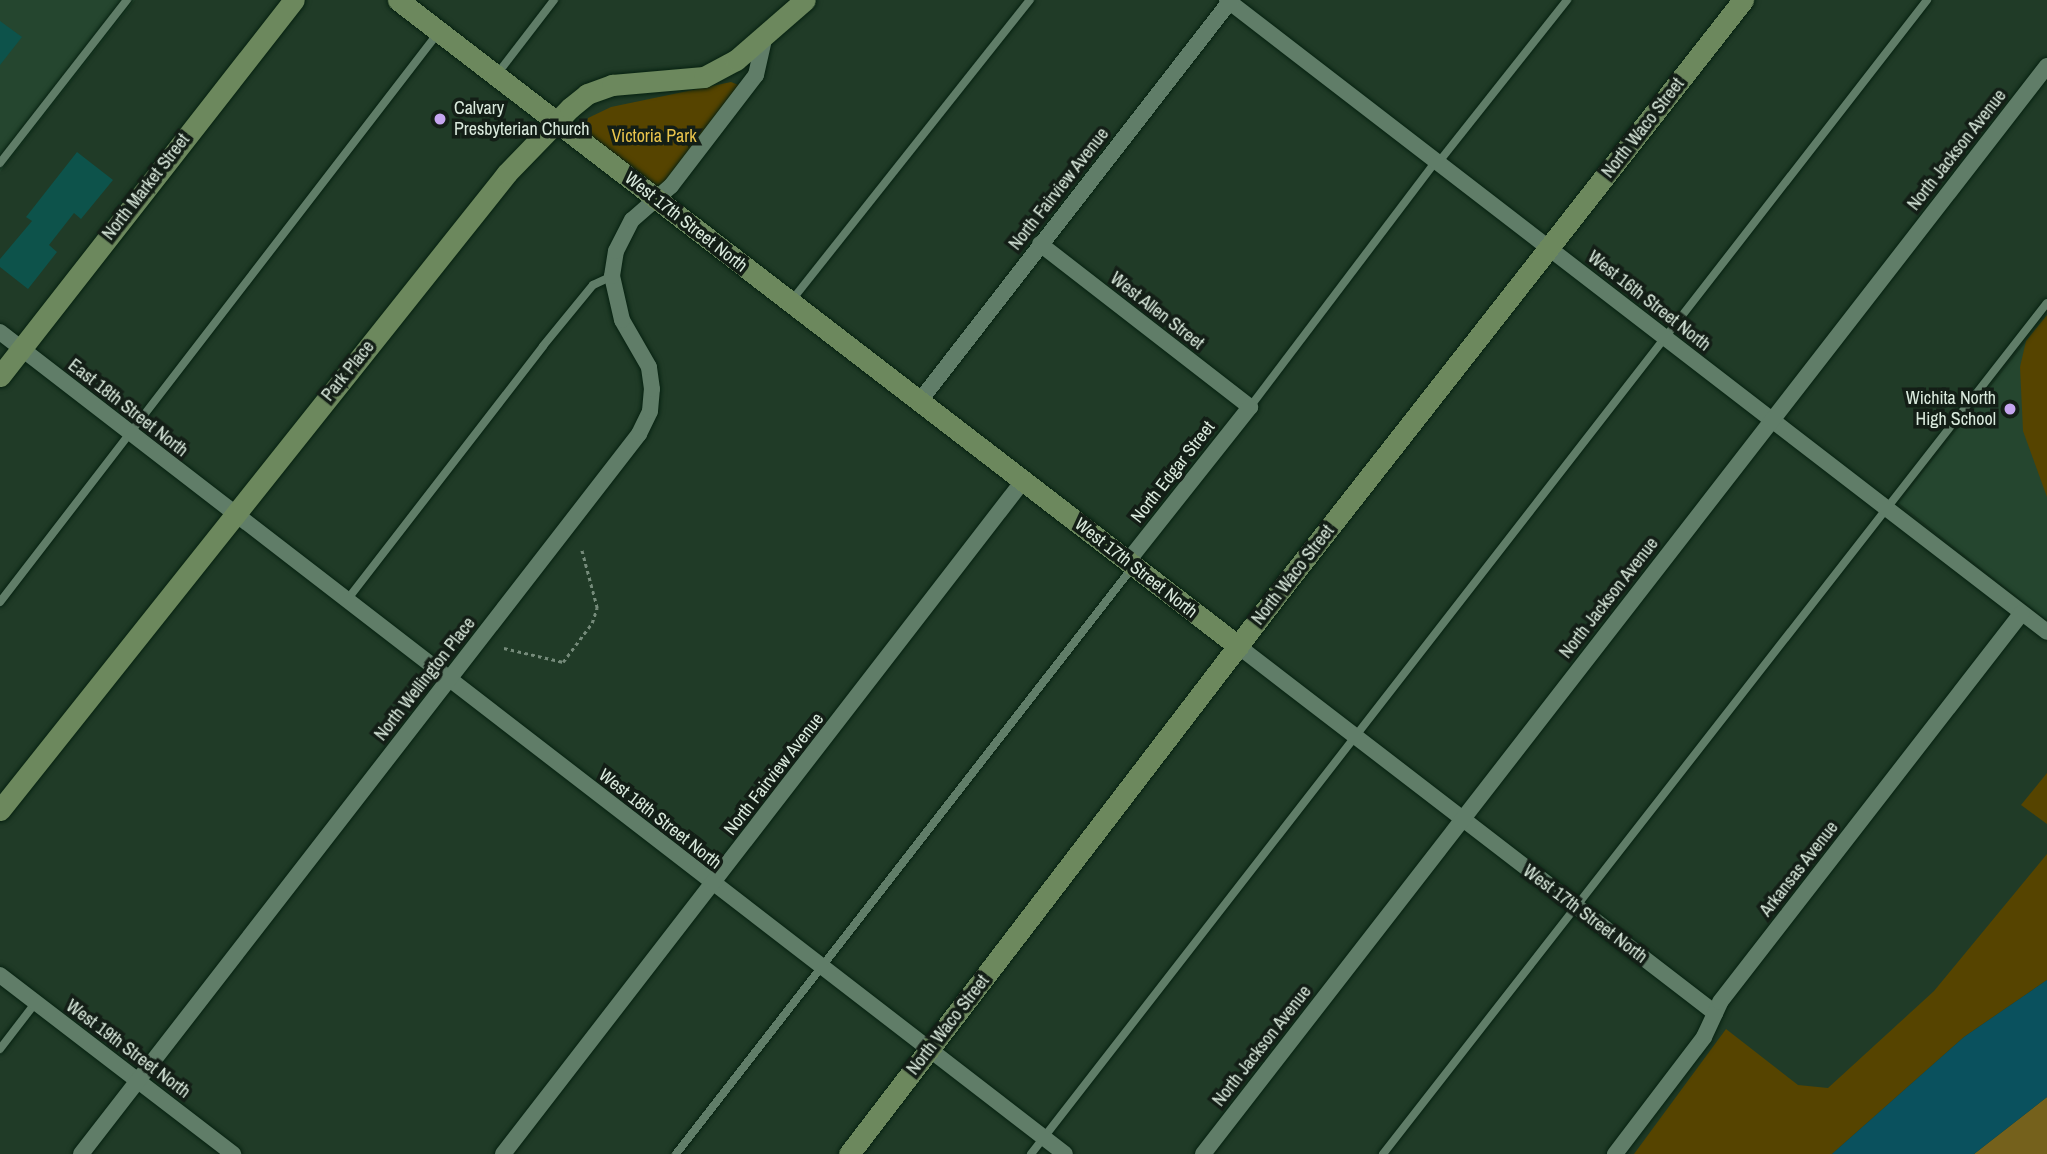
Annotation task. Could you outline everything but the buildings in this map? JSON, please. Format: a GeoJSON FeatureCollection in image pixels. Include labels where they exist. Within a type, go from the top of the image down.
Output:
{"type":"FeatureCollection","features":[{"type":"Feature","properties":{"kind":"street","name":"North Market Street"},"geometry":{"type":"LineString","coordinates":[[0,376],[294,0]]}},
{"type":"Feature","properties":{"kind":"street","name":"West 17th Street North"},"geometry":{"type":"LineString","coordinates":[[398,0],[1715,1013]]}},
{"type":"Feature","properties":{"kind":"street","name":"Park Place"},"geometry":{"type":"LineString","coordinates":[[0,810],[232,514],[507,173],[557,122],[587,94],[612,85],[704,76],[736,60],[805,0]]}},
{"type":"Feature","properties":{"kind":"street","name":"North Waco Street"},"geometry":{"type":"LineString","coordinates":[[849,1154],[1238,646],[1743,0]]}},
{"type":"Feature","properties":{"kind":"street","name":"West 16th Street North"},"geometry":{"type":"LineString","coordinates":[[1229,1],[2047,632]]}},
{"type":"Feature","properties":{"kind":"street","name":"North Fairview Avenue"},"geometry":{"type":"LineString","coordinates":[[919,402],[1229,1]]}},
{"type":"Feature","properties":{"kind":"street"},"geometry":{"type":"LineString","coordinates":[[654,198],[671,186],[756,75],[765,35]]}},
{"type":"Feature","properties":{"kind":"street","name":"North Jackson Avenue"},"geometry":{"type":"LineString","coordinates":[[1203,1154],[2047,66]]}},
{"type":"Feature","properties":{"kind":"street","name":"North Wellington Place"},"geometry":{"type":"LineString","coordinates":[[81,1154],[639,434],[650,411],[649,367],[622,320],[612,276],[616,251],[632,220],[654,198]]}},
{"type":"Feature","properties":{"kind":"street","name":"West Allen Street"},"geometry":{"type":"LineString","coordinates":[[1040,244],[1250,407]]}},
{"type":"Feature","properties":{"kind":"street","name":"East 18th Street North"},"geometry":{"type":"LineString","coordinates":[[0,332],[232,514]]}},
{"type":"Feature","properties":{"kind":"street","name":"North Edgar Street"},"geometry":{"type":"LineString","coordinates":[[1130,564],[1250,407]]}},
{"type":"Feature","properties":{"kind":"street","name":"North Fairview Avenue"},"geometry":{"type":"LineString","coordinates":[[503,1154],[1023,481]]}},
{"type":"Feature","properties":{"kind":"street","name":"West 18th Street North"},"geometry":{"type":"LineString","coordinates":[[232,514],[1065,1154]]}},
{"type":"Feature","properties":{"kind":"street","name":"Arkansas Avenue"},"geometry":{"type":"LineString","coordinates":[[1615,1154],[1704,1037],[1715,1013],[2022,613]]}},
{"type":"Feature","properties":{"kind":"street","name":"West 19th Street North"},"geometry":{"type":"LineString","coordinates":[[0,975],[233,1154]]}},
{"type":"Feature","properties":{"kind":"lane"},"geometry":{"type":"LineString","coordinates":[[0,163],[127,0]]}},
{"type":"Feature","properties":{"kind":"lane"},"geometry":{"type":"LineString","coordinates":[[496,76],[554,0]]}},
{"type":"Feature","properties":{"kind":"lane"},"geometry":{"type":"LineString","coordinates":[[790,303],[1030,0]]}},
{"type":"Feature","properties":{"kind":"lane"},"geometry":{"type":"LineString","coordinates":[[1250,407],[1437,162],[1567,0]]}},
{"type":"Feature","properties":{"kind":"lane"},"geometry":{"type":"LineString","coordinates":[[1031,1154],[1927,0]]}},
{"type":"Feature","properties":{"kind":"lane"},"geometry":{"type":"LineString","coordinates":[[0,602],[439,32]]}},
{"type":"Feature","properties":{"kind":"lane"},"geometry":{"type":"LineString","coordinates":[[346,602],[543,346],[593,285],[612,276]]}},
{"type":"Feature","properties":{"kind":"lane"},"geometry":{"type":"LineString","coordinates":[[1383,1154],[2047,303]]}},
{"type":"Feature","properties":{"kind":"lane"},"geometry":{"type":"LineString","coordinates":[[676,1154],[1130,564]]}},
{"type":"Feature","properties":{"kind":"lane"},"geometry":{"type":"LineString","coordinates":[[0,1049],[36,1002]]}},
{"type":"Feature","properties":{"kind":"path"},"geometry":{"type":"LineString","coordinates":[[504,648],[552,662],[563,662],[592,623],[597,608],[581,548]]}},
{"type":"Feature","properties":{"kind":"shaded area"},"geometry":{"type":"Polygon","coordinates":[[[0,0],[135,0],[0,172],[0,0]]]}},
{"type":"Feature","properties":{"kind":"shaded area","name":"Wichita North High School"},"geometry":{"type":"Polygon","coordinates":[[[2047,315],[2047,620],[1899,503],[2047,315]]]}},
{"type":"Feature","properties":{"kind":"shaded area"},"geometry":{"type":"Polygon","coordinates":[[[2047,1097],[2047,1154],[1974,1154],[2015,1122],[2047,1097]]]}},
{"type":"Feature","properties":{"kind":"green space","name":"Victoria Park"},"geometry":{"type":"Polygon","coordinates":[[[731,82],[741,86],[666,183],[658,187],[585,131],[588,118],[611,107],[731,82]]]}},
{"type":"Feature","properties":{"kind":"green space"},"geometry":{"type":"Polygon","coordinates":[[[2047,315],[2047,497],[2023,431],[2020,367],[2026,341],[2047,315]]]}},
{"type":"Feature","properties":{"kind":"green space"},"geometry":{"type":"Polygon","coordinates":[[[2047,773],[2047,824],[2021,805],[2047,773]]]}},
{"type":"Feature","properties":{"kind":"green space"},"geometry":{"type":"Polygon","coordinates":[[[2047,854],[2047,980],[1964,1037],[1832,1154],[1634,1154],[1726,1029],[1798,1085],[1828,1088],[1934,991],[2047,854]]]}},
{"type":"Feature","properties":{"kind":"water"},"geometry":{"type":"Polygon","coordinates":[[[2047,980],[2047,1097],[1974,1154],[1832,1154],[1964,1037],[2047,980]]]}},
{"type":"Feature","properties":{"kind":"place","name":"Calvary Presbyterian Church"},"geometry":{"type":"Point","coordinates":[440,119]}},
{"type":"Feature","properties":{"kind":"place","name":"Wichita North High School"},"geometry":{"type":"Point","coordinates":[2010,409]}}]}
